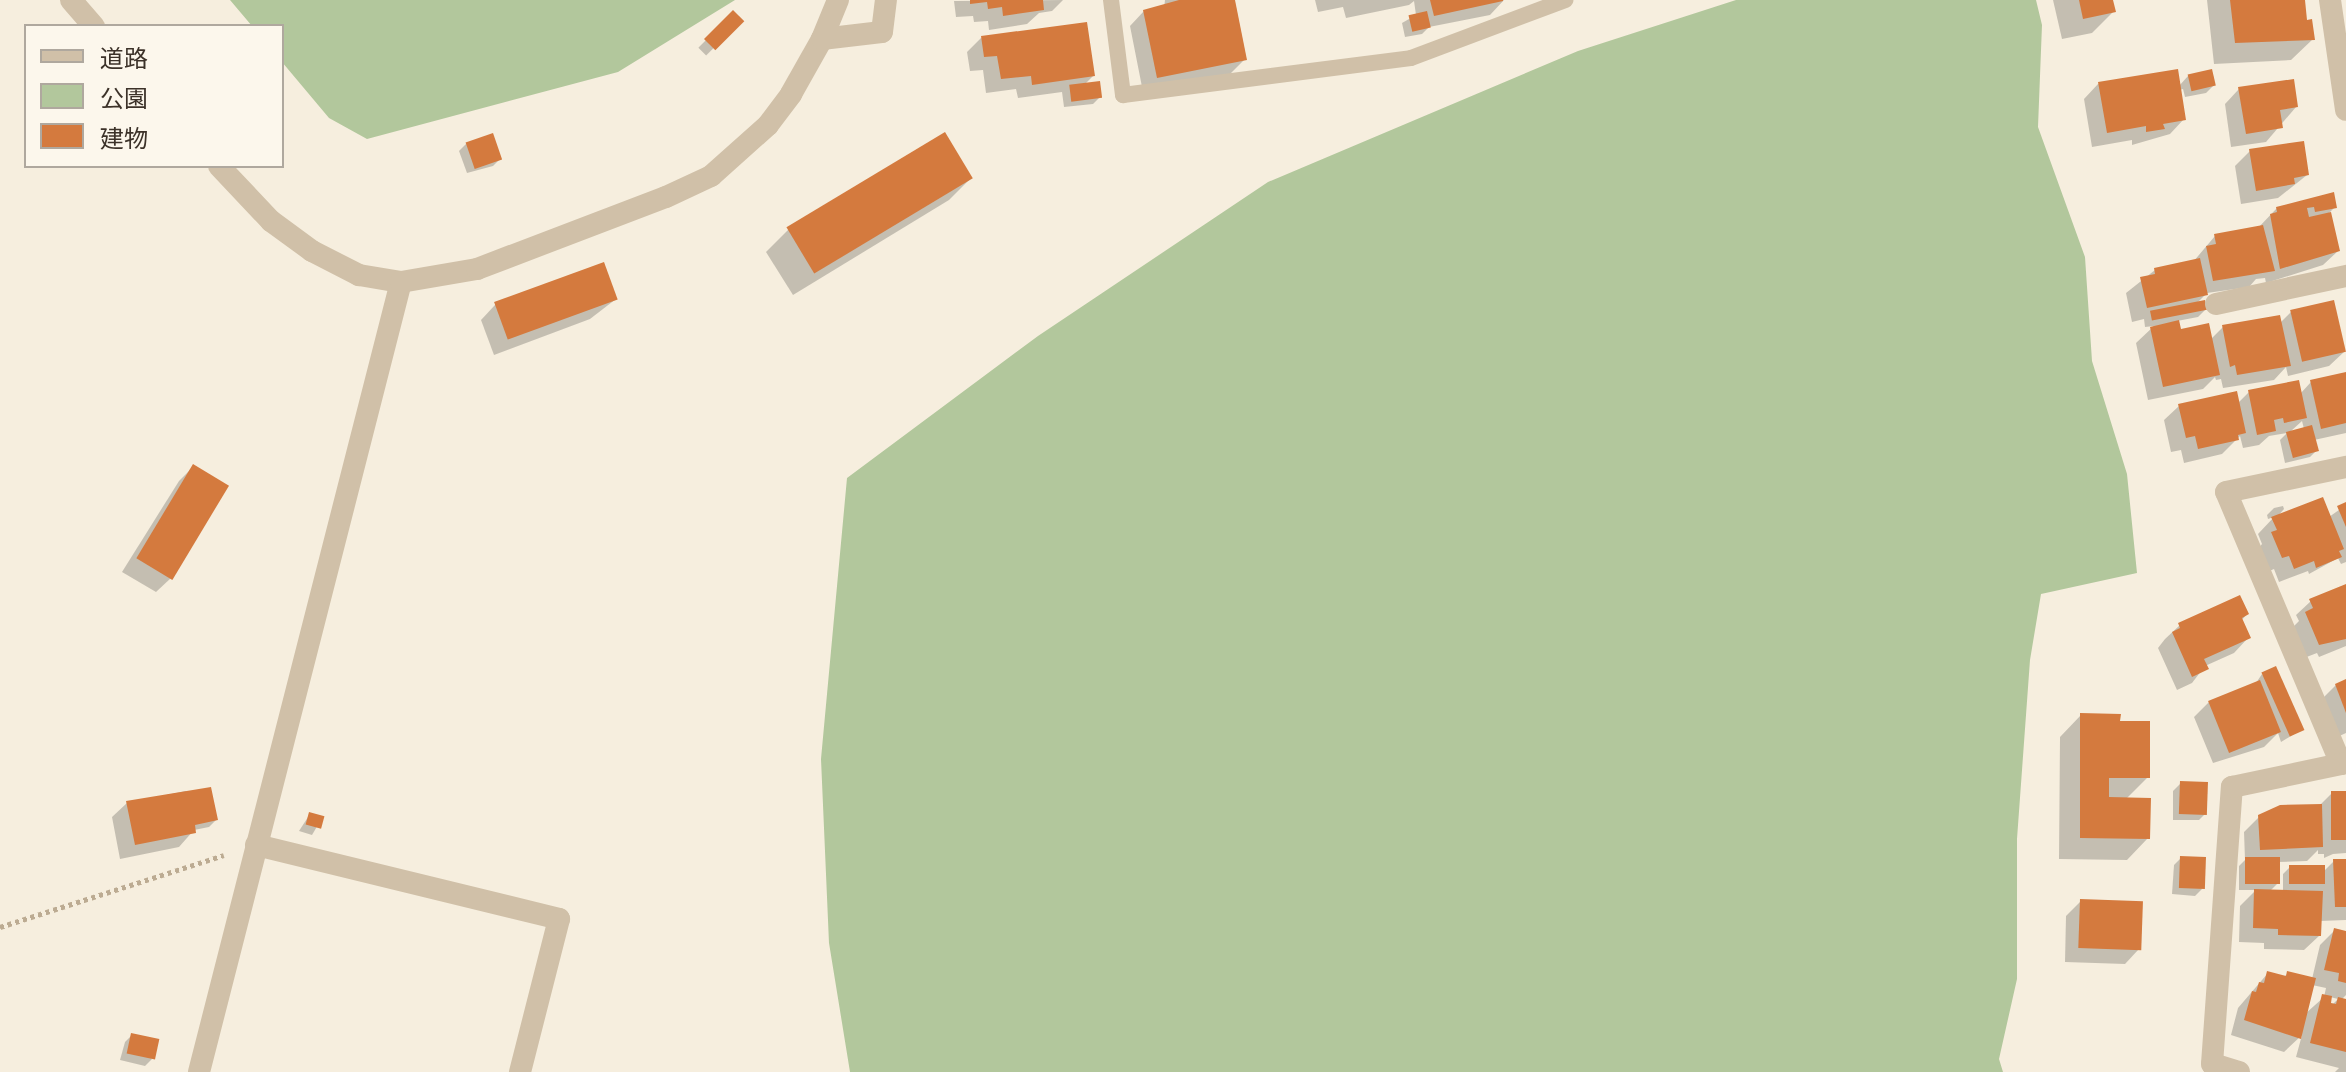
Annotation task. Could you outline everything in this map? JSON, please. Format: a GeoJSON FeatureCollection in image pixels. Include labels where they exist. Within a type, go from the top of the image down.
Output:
{"type":"FeatureCollection","features":[{"type":"Feature","properties":{"kind":"street"},"geometry":{"type":"LineString","coordinates":[[71,0],[92,24]]}},
{"type":"Feature","properties":{"kind":"street"},"geometry":{"type":"LineString","coordinates":[[221,168],[271,221],[312,251],[359,275],[401,282],[477,269],[666,197],[711,176],[768,125],[791,94],[822,39],[838,0]]}},
{"type":"Feature","properties":{"kind":"street"},"geometry":{"type":"LineString","coordinates":[[822,39],[882,32],[886,0]]}},
{"type":"Feature","properties":{"kind":"street"},"geometry":{"type":"LineString","coordinates":[[2330,0],[2346,110]]}},
{"type":"Feature","properties":{"kind":"street"},"geometry":{"type":"LineString","coordinates":[[2216,304],[2346,276]]}},
{"type":"Feature","properties":{"kind":"street"},"geometry":{"type":"LineString","coordinates":[[199,1072],[401,282]]}},
{"type":"Feature","properties":{"kind":"street"},"geometry":{"type":"LineString","coordinates":[[2239,1072],[2212,1064],[2232,787],[2343,763],[2226,492],[2346,467]]}},
{"type":"Feature","properties":{"kind":"street"},"geometry":{"type":"LineString","coordinates":[[256,845],[559,919],[520,1072]]}},
{"type":"Feature","properties":{"kind":"lane"},"geometry":{"type":"LineString","coordinates":[[1111,0],[1123,95],[1411,58],[1565,0]]}},
{"type":"Feature","properties":{"kind":"path"},"geometry":{"type":"LineString","coordinates":[[0,927],[256,845]]}},
{"type":"Feature","properties":{"kind":"green space"},"geometry":{"type":"Polygon","coordinates":[[[230,0],[735,0],[618,72],[367,139],[329,118],[284,64],[284,24],[250,24],[230,0]]]}},
{"type":"Feature","properties":{"kind":"green space"},"geometry":{"type":"Polygon","coordinates":[[[1736,0],[2036,0],[2042,25],[2038,127],[2085,257],[2092,361],[2127,474],[2137,573],[2041,594],[2030,660],[2017,839],[2017,979],[1999,1059],[2003,1072],[850,1072],[829,943],[821,759],[847,478],[1038,336],[1268,182],[1578,51],[1736,0]]]}},
{"type":"Feature","properties":{"kind":"building"},"geometry":{"type":"Polygon","coordinates":[[[970,0],[1043,0],[1044,10],[1003,16],[1002,7],[988,9],[987,2],[970,4],[970,0]]]}},
{"type":"Feature","properties":{"kind":"building"},"geometry":{"type":"Polygon","coordinates":[[[1179,0],[1235,0],[1247,60],[1157,78],[1143,10],[1179,0]]]}},
{"type":"Feature","properties":{"kind":"building"},"geometry":{"type":"Polygon","coordinates":[[[1430,0],[1503,0],[1503,1],[1434,16],[1430,0]]]}},
{"type":"Feature","properties":{"kind":"building"},"geometry":{"type":"Polygon","coordinates":[[[2079,0],[2113,0],[2116,12],[2083,19],[2079,0]]]}},
{"type":"Feature","properties":{"kind":"building"},"geometry":{"type":"Polygon","coordinates":[[[2230,0],[2305,0],[2307,20],[2312,19],[2315,40],[2235,43],[2230,0]]]}},
{"type":"Feature","properties":{"kind":"building"},"geometry":{"type":"Polygon","coordinates":[[[733,10],[744,21],[715,50],[704,39],[733,10]]]}},
{"type":"Feature","properties":{"kind":"building"},"geometry":{"type":"Polygon","coordinates":[[[1427,11],[1431,28],[1412,32],[1408,15],[1427,11]]]}},
{"type":"Feature","properties":{"kind":"building"},"geometry":{"type":"Polygon","coordinates":[[[1087,22],[1095,76],[1032,85],[1031,76],[1001,79],[997,56],[984,57],[981,36],[1087,22]]]}},
{"type":"Feature","properties":{"kind":"building"},"geometry":{"type":"Polygon","coordinates":[[[2178,69],[2186,120],[2163,124],[2165,129],[2146,132],[2146,126],[2107,133],[2098,82],[2178,69]]]}},
{"type":"Feature","properties":{"kind":"building"},"geometry":{"type":"Polygon","coordinates":[[[2212,69],[2216,86],[2191,91],[2188,75],[2212,69]]]}},
{"type":"Feature","properties":{"kind":"building"},"geometry":{"type":"Polygon","coordinates":[[[2294,79],[2298,107],[2280,110],[2283,128],[2246,134],[2238,87],[2294,79]]]}},
{"type":"Feature","properties":{"kind":"building"},"geometry":{"type":"Polygon","coordinates":[[[1100,81],[1102,98],[1071,102],[1069,85],[1100,81]]]}},
{"type":"Feature","properties":{"kind":"building"},"geometry":{"type":"Polygon","coordinates":[[[945,132],[973,178],[814,274],[786,227],[945,132]]]}},
{"type":"Feature","properties":{"kind":"building"},"geometry":{"type":"Polygon","coordinates":[[[493,133],[502,159],[475,169],[466,142],[493,133]]]}},
{"type":"Feature","properties":{"kind":"building"},"geometry":{"type":"Polygon","coordinates":[[[2304,141],[2309,175],[2294,178],[2295,184],[2256,191],[2249,149],[2304,141]]]}},
{"type":"Feature","properties":{"kind":"building"},"geometry":{"type":"Polygon","coordinates":[[[2334,192],[2337,208],[2315,212],[2314,207],[2307,208],[2309,217],[2331,212],[2340,251],[2280,269],[2270,214],[2277,212],[2276,207],[2334,192]]]}},
{"type":"Feature","properties":{"kind":"building"},"geometry":{"type":"Polygon","coordinates":[[[2263,225],[2275,271],[2213,281],[2206,246],[2216,244],[2214,234],[2263,225]]]}},
{"type":"Feature","properties":{"kind":"building"},"geometry":{"type":"Polygon","coordinates":[[[2200,258],[2208,295],[2147,308],[2140,277],[2155,274],[2154,268],[2200,258]]]}},
{"type":"Feature","properties":{"kind":"building"},"geometry":{"type":"Polygon","coordinates":[[[604,262],[618,300],[508,340],[494,302],[604,262]]]}},
{"type":"Feature","properties":{"kind":"building"},"geometry":{"type":"Polygon","coordinates":[[[2205,300],[2207,310],[2152,321],[2150,311],[2205,300]]]}},
{"type":"Feature","properties":{"kind":"building"},"geometry":{"type":"Polygon","coordinates":[[[2334,300],[2346,352],[2302,362],[2290,310],[2334,300]]]}},
{"type":"Feature","properties":{"kind":"building"},"geometry":{"type":"Polygon","coordinates":[[[2280,315],[2291,366],[2237,375],[2235,365],[2230,367],[2222,325],[2280,315]]]}},
{"type":"Feature","properties":{"kind":"building"},"geometry":{"type":"Polygon","coordinates":[[[2179,320],[2181,329],[2209,323],[2220,375],[2163,387],[2150,327],[2179,320]]]}},
{"type":"Feature","properties":{"kind":"building"},"geometry":{"type":"Polygon","coordinates":[[[2346,372],[2346,423],[2321,429],[2310,380],[2346,372]]]}},
{"type":"Feature","properties":{"kind":"building"},"geometry":{"type":"Polygon","coordinates":[[[2299,380],[2307,418],[2284,423],[2283,418],[2274,420],[2276,431],[2257,435],[2248,390],[2299,380]]]}},
{"type":"Feature","properties":{"kind":"building"},"geometry":{"type":"Polygon","coordinates":[[[2237,391],[2246,433],[2238,435],[2239,440],[2198,449],[2195,436],[2186,438],[2178,404],[2237,391]]]}},
{"type":"Feature","properties":{"kind":"building"},"geometry":{"type":"Polygon","coordinates":[[[2312,425],[2319,451],[2293,458],[2286,432],[2312,425]]]}},
{"type":"Feature","properties":{"kind":"building"},"geometry":{"type":"Polygon","coordinates":[[[193,464],[229,486],[172,580],[136,558],[193,464]]]}},
{"type":"Feature","properties":{"kind":"building"},"geometry":{"type":"Polygon","coordinates":[[[2323,497],[2344,549],[2339,551],[2342,557],[2316,568],[2314,561],[2294,569],[2289,556],[2282,558],[2271,532],[2277,530],[2271,517],[2323,497]]]}},
{"type":"Feature","properties":{"kind":"building"},"geometry":{"type":"Polygon","coordinates":[[[2346,502],[2346,527],[2337,506],[2346,502]]]}},
{"type":"Feature","properties":{"kind":"building"},"geometry":{"type":"Polygon","coordinates":[[[2346,584],[2346,639],[2319,645],[2305,612],[2313,608],[2309,599],[2346,584]]]}},
{"type":"Feature","properties":{"kind":"building"},"geometry":{"type":"Polygon","coordinates":[[[2240,595],[2249,614],[2242,618],[2251,638],[2204,659],[2209,669],[2192,677],[2172,632],[2180,628],[2178,623],[2240,595]]]}},
{"type":"Feature","properties":{"kind":"building"},"geometry":{"type":"Polygon","coordinates":[[[2276,666],[2304,730],[2290,736],[2261,673],[2276,666]]]}},
{"type":"Feature","properties":{"kind":"building"},"geometry":{"type":"Polygon","coordinates":[[[2346,679],[2346,713],[2335,684],[2346,679]]]}},
{"type":"Feature","properties":{"kind":"building"},"geometry":{"type":"Polygon","coordinates":[[[2260,680],[2281,732],[2229,753],[2208,701],[2260,680]]]}},
{"type":"Feature","properties":{"kind":"building"},"geometry":{"type":"Polygon","coordinates":[[[2080,713],[2121,714],[2120,721],[2150,721],[2150,778],[2109,778],[2109,797],[2151,798],[2150,839],[2080,838],[2080,713]]]}},
{"type":"Feature","properties":{"kind":"building"},"geometry":{"type":"Polygon","coordinates":[[[2180,781],[2208,782],[2207,815],[2179,814],[2180,781]]]}},
{"type":"Feature","properties":{"kind":"building"},"geometry":{"type":"Polygon","coordinates":[[[211,787],[218,820],[195,825],[196,833],[135,845],[126,801],[211,787]]]}},
{"type":"Feature","properties":{"kind":"building"},"geometry":{"type":"Polygon","coordinates":[[[2331,791],[2346,791],[2346,840],[2331,840],[2331,791]]]}},
{"type":"Feature","properties":{"kind":"building"},"geometry":{"type":"Polygon","coordinates":[[[2322,804],[2323,847],[2260,850],[2258,815],[2280,805],[2322,804]]]}},
{"type":"Feature","properties":{"kind":"building"},"geometry":{"type":"Polygon","coordinates":[[[309,812],[324,816],[321,829],[306,825],[309,812]]]}},
{"type":"Feature","properties":{"kind":"building"},"geometry":{"type":"Polygon","coordinates":[[[2180,856],[2206,857],[2205,889],[2179,888],[2180,856]]]}},
{"type":"Feature","properties":{"kind":"building"},"geometry":{"type":"Polygon","coordinates":[[[2245,857],[2280,857],[2280,884],[2245,884],[2245,857]]]}},
{"type":"Feature","properties":{"kind":"building"},"geometry":{"type":"Polygon","coordinates":[[[2333,859],[2346,859],[2346,907],[2335,907],[2333,859]]]}},
{"type":"Feature","properties":{"kind":"building"},"geometry":{"type":"Polygon","coordinates":[[[2289,865],[2325,865],[2325,884],[2289,884],[2289,865]]]}},
{"type":"Feature","properties":{"kind":"building"},"geometry":{"type":"Polygon","coordinates":[[[2254,889],[2323,891],[2321,936],[2278,935],[2278,929],[2253,928],[2254,889]]]}},
{"type":"Feature","properties":{"kind":"building"},"geometry":{"type":"Polygon","coordinates":[[[2080,899],[2143,901],[2141,950],[2078,948],[2080,899]]]}},
{"type":"Feature","properties":{"kind":"building"},"geometry":{"type":"Polygon","coordinates":[[[2334,928],[2346,931],[2346,983],[2338,981],[2339,973],[2324,970],[2334,928]]]}},
{"type":"Feature","properties":{"kind":"building"},"geometry":{"type":"Polygon","coordinates":[[[2267,971],[2286,976],[2287,971],[2316,978],[2301,1039],[2244,1020],[2252,991],[2256,992],[2259,982],[2264,983],[2267,971]]]}},
{"type":"Feature","properties":{"kind":"building"},"geometry":{"type":"Polygon","coordinates":[[[2322,994],[2332,996],[2331,1003],[2336,1004],[2338,997],[2346,999],[2346,1052],[2310,1043],[2322,994]]]}},
{"type":"Feature","properties":{"kind":"building"},"geometry":{"type":"Polygon","coordinates":[[[131,1033],[159,1039],[155,1060],[127,1054],[131,1033]]]}}]}
